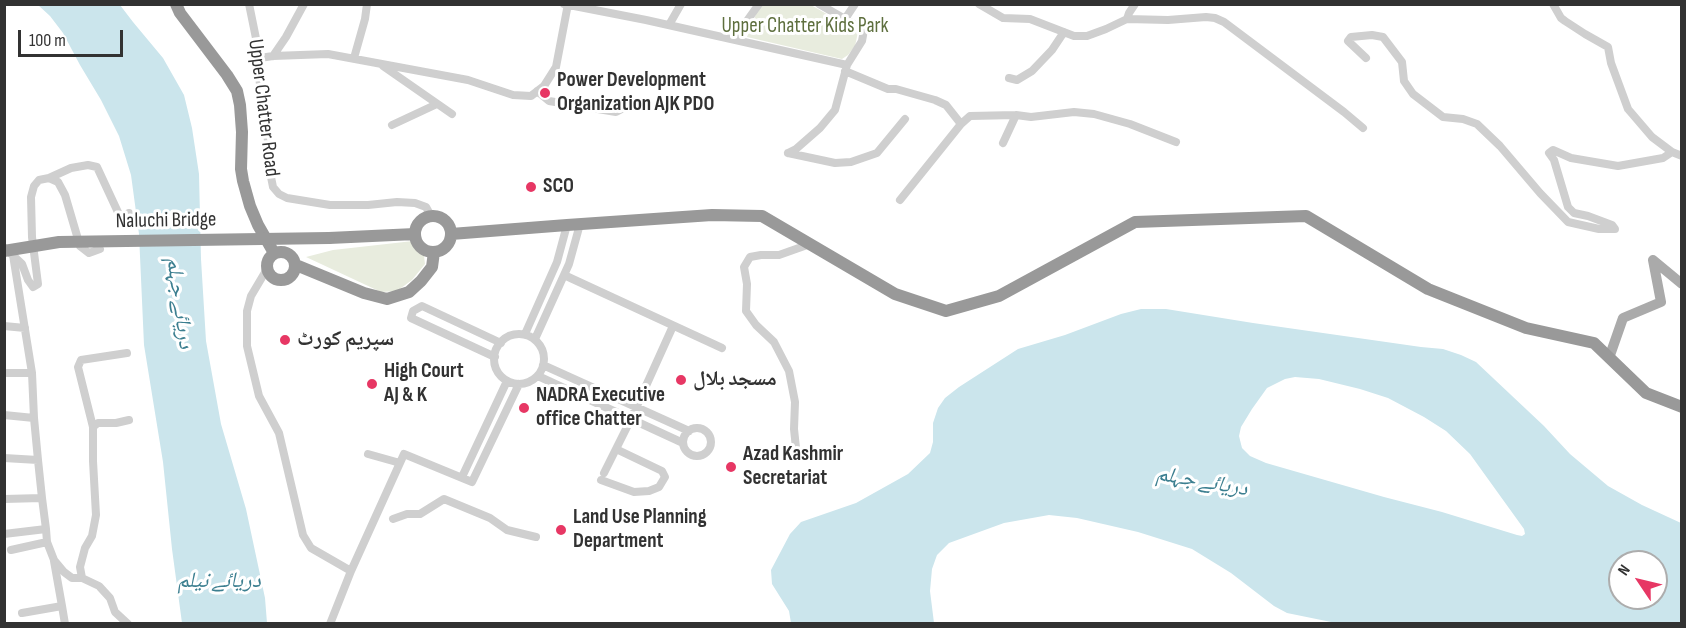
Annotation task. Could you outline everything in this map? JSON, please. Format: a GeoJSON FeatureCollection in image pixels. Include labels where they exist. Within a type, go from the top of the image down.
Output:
{"type":"FeatureCollection","features":[{"type":"Feature","properties":{"kind":"highway"},"geometry":{"type":"LineString","coordinates":[[177,4],[180,13],[237,91],[242,132],[243,181],[258,225],[274,253]]}},
{"type":"Feature","properties":{"kind":"highway"},"geometry":{"type":"LineString","coordinates":[[451,234],[712,215],[762,216],[895,294],[946,311],[999,296],[1135,222],[1306,216],[1428,290],[1526,328],[1594,344],[1646,393],[1682,407]]}},
{"type":"Feature","properties":{"kind":"highway"},"geometry":{"type":"LineString","coordinates":[[431,216],[443,219],[451,234],[447,245],[434,252],[421,248],[415,234],[421,221],[431,216]]}},
{"type":"Feature","properties":{"kind":"highway","name":"Naluchi Bridge"},"geometry":{"type":"LineString","coordinates":[[7,253],[59,242],[329,238],[415,234]]}},
{"type":"Feature","properties":{"kind":"highway"},"geometry":{"type":"LineString","coordinates":[[279,251],[288,253],[295,260],[293,275],[285,280],[272,277],[267,269],[268,260],[274,253],[279,251]]}},
{"type":"Feature","properties":{"kind":"highway"},"geometry":{"type":"LineString","coordinates":[[296,265],[364,293],[387,299],[410,292],[432,267],[434,252]]}},
{"type":"Feature","properties":{"kind":"main road"},"geometry":{"type":"LineString","coordinates":[[1609,358],[1623,318],[1661,303],[1653,260],[1682,284]]}},
{"type":"Feature","properties":{"kind":"street","name":"Upper Chatter Road"},"geometry":{"type":"LineString","coordinates":[[249,4],[260,58],[260,78],[271,177],[273,187],[279,194],[287,198],[330,205],[415,203],[426,207],[431,216]]}},
{"type":"Feature","properties":{"kind":"street"},"geometry":{"type":"LineString","coordinates":[[273,56],[304,4]]}},
{"type":"Feature","properties":{"kind":"street"},"geometry":{"type":"LineString","coordinates":[[354,58],[367,4]]}},
{"type":"Feature","properties":{"kind":"street"},"geometry":{"type":"LineString","coordinates":[[564,4],[734,39],[846,68],[888,89],[896,88],[946,105],[962,124]]}},
{"type":"Feature","properties":{"kind":"street"},"geometry":{"type":"LineString","coordinates":[[669,25],[681,4]]}},
{"type":"Feature","properties":{"kind":"street"},"geometry":{"type":"LineString","coordinates":[[734,39],[759,4]]}},
{"type":"Feature","properties":{"kind":"street"},"geometry":{"type":"LineString","coordinates":[[819,4],[864,30],[862,41],[846,68],[835,110],[820,128],[788,153],[835,164],[851,162],[877,153],[905,119]]}},
{"type":"Feature","properties":{"kind":"street"},"geometry":{"type":"LineString","coordinates":[[845,19],[855,4]]}},
{"type":"Feature","properties":{"kind":"street"},"geometry":{"type":"LineString","coordinates":[[979,4],[1003,18],[1030,19],[1074,36],[1087,36],[1127,19],[1168,20],[1206,17],[1224,22],[1363,128]]}},
{"type":"Feature","properties":{"kind":"street"},"geometry":{"type":"LineString","coordinates":[[1127,19],[1135,4]]}},
{"type":"Feature","properties":{"kind":"street"},"geometry":{"type":"LineString","coordinates":[[1553,4],[1561,18],[1608,47],[1611,63],[1628,110],[1652,137],[1672,152],[1682,156]]}},
{"type":"Feature","properties":{"kind":"street"},"geometry":{"type":"LineString","coordinates":[[260,58],[328,54],[468,80],[513,95],[531,96],[544,86],[556,67],[568,5]]}},
{"type":"Feature","properties":{"kind":"street"},"geometry":{"type":"LineString","coordinates":[[1009,78],[1017,80],[1032,71],[1052,50],[1064,32]]}},
{"type":"Feature","properties":{"kind":"street"},"geometry":{"type":"LineString","coordinates":[[1366,58],[1348,41],[1351,37],[1372,35],[1383,37],[1402,62],[1404,81],[1413,94],[1443,117],[1463,119],[1477,124],[1500,146],[1559,214],[1568,222],[1581,226],[1615,229],[1612,225],[1574,213],[1568,207],[1554,160],[1549,153],[1553,150],[1571,158],[1618,166],[1663,158],[1672,152]]}},
{"type":"Feature","properties":{"kind":"street"},"geometry":{"type":"LineString","coordinates":[[377,62],[452,114]]}},
{"type":"Feature","properties":{"kind":"street"},"geometry":{"type":"LineString","coordinates":[[537,91],[549,102],[616,111],[633,103]]}},
{"type":"Feature","properties":{"kind":"street"},"geometry":{"type":"LineString","coordinates":[[392,125],[437,104]]}},
{"type":"Feature","properties":{"kind":"street"},"geometry":{"type":"LineString","coordinates":[[900,200],[970,116],[1031,117],[1074,112],[1094,114],[1130,123],[1176,142]]}},
{"type":"Feature","properties":{"kind":"street"},"geometry":{"type":"LineString","coordinates":[[1003,143],[1016,115]]}},
{"type":"Feature","properties":{"kind":"street"},"geometry":{"type":"LineString","coordinates":[[7,253],[22,264],[33,288],[38,284],[32,237],[31,197],[34,186],[39,180],[71,168],[88,165],[97,167],[123,223],[128,225],[129,213]]}},
{"type":"Feature","properties":{"kind":"street"},"geometry":{"type":"LineString","coordinates":[[49,178],[58,182],[65,195],[80,246],[89,253],[100,249]]}},
{"type":"Feature","properties":{"kind":"street"},"geometry":{"type":"LineString","coordinates":[[535,339],[569,264],[573,224]]}},
{"type":"Feature","properties":{"kind":"street"},"geometry":{"type":"LineString","coordinates":[[525,334],[573,224]]}},
{"type":"Feature","properties":{"kind":"street"},"geometry":{"type":"LineString","coordinates":[[796,448],[795,402],[789,371],[774,342],[756,325],[746,311],[747,284],[744,267],[750,257],[779,255],[810,244]]}},
{"type":"Feature","properties":{"kind":"street"},"geometry":{"type":"LineString","coordinates":[[7,253],[25,328],[32,373],[34,418],[47,542],[54,560],[65,624]]}},
{"type":"Feature","properties":{"kind":"street"},"geometry":{"type":"LineString","coordinates":[[267,269],[251,296],[247,311],[247,346],[259,396],[279,433],[303,535],[310,548],[351,571]]}},
{"type":"Feature","properties":{"kind":"street"},"geometry":{"type":"LineString","coordinates":[[564,275],[722,348]]}},
{"type":"Feature","properties":{"kind":"street"},"geometry":{"type":"LineString","coordinates":[[495,357],[411,318],[413,311],[422,306],[501,343]]}},
{"type":"Feature","properties":{"kind":"street"},"geometry":{"type":"LineString","coordinates":[[4,326],[25,328]]}},
{"type":"Feature","properties":{"kind":"street"},"geometry":{"type":"LineString","coordinates":[[616,449],[662,471],[665,477],[659,487],[649,491],[634,492],[603,477],[673,326]]}},
{"type":"Feature","properties":{"kind":"street"},"geometry":{"type":"LineString","coordinates":[[525,334],[541,345],[544,352],[543,365],[538,376],[532,381],[519,384],[507,381],[501,376],[496,369],[495,357],[501,343],[512,335],[525,334]]}},
{"type":"Feature","properties":{"kind":"street"},"geometry":{"type":"LineString","coordinates":[[82,578],[80,567],[92,536],[96,515],[93,427],[78,367],[81,360],[127,353]]}},
{"type":"Feature","properties":{"kind":"street"},"geometry":{"type":"LineString","coordinates":[[543,365],[689,431]]}},
{"type":"Feature","properties":{"kind":"street"},"geometry":{"type":"LineString","coordinates":[[7,373],[32,373]]}},
{"type":"Feature","properties":{"kind":"street"},"geometry":{"type":"LineString","coordinates":[[538,376],[683,443]]}},
{"type":"Feature","properties":{"kind":"street"},"geometry":{"type":"LineString","coordinates":[[462,477],[507,381]]}},
{"type":"Feature","properties":{"kind":"street"},"geometry":{"type":"LineString","coordinates":[[330,624],[351,571],[404,454],[472,482],[519,384]]}},
{"type":"Feature","properties":{"kind":"street"},"geometry":{"type":"LineString","coordinates":[[4,416],[34,418]]}},
{"type":"Feature","properties":{"kind":"street"},"geometry":{"type":"LineString","coordinates":[[93,427],[98,423],[129,420]]}},
{"type":"Feature","properties":{"kind":"street"},"geometry":{"type":"LineString","coordinates":[[698,428],[706,431],[711,439],[711,448],[705,455],[695,456],[687,452],[683,443],[689,431],[698,428]]}},
{"type":"Feature","properties":{"kind":"street"},"geometry":{"type":"LineString","coordinates":[[368,454],[400,463]]}},
{"type":"Feature","properties":{"kind":"street"},"geometry":{"type":"LineString","coordinates":[[4,458],[39,460]]}},
{"type":"Feature","properties":{"kind":"street"},"geometry":{"type":"LineString","coordinates":[[4,498],[42,498]]}},
{"type":"Feature","properties":{"kind":"street"},"geometry":{"type":"LineString","coordinates":[[393,519],[407,514],[420,514],[444,499],[484,515],[507,530],[536,537]]}},
{"type":"Feature","properties":{"kind":"street"},"geometry":{"type":"LineString","coordinates":[[4,534],[46,529]]}},
{"type":"Feature","properties":{"kind":"street"},"geometry":{"type":"LineString","coordinates":[[11,550],[47,542]]}},
{"type":"Feature","properties":{"kind":"street"},"geometry":{"type":"LineString","coordinates":[[54,560],[72,578],[82,578],[99,586],[110,598],[115,612],[129,624]]}},
{"type":"Feature","properties":{"kind":"street"},"geometry":{"type":"LineString","coordinates":[[22,613],[62,606]]}},
{"type":"Feature","properties":{"kind":"green space","name":"Upper Chatter Kids Park"},"geometry":{"type":"Polygon","coordinates":[[[762,5],[811,5],[858,32],[855,46],[842,59],[747,37],[758,9],[762,5]]]}},
{"type":"Feature","properties":{"kind":"green space"},"geometry":{"type":"Polygon","coordinates":[[[422,240],[425,264],[412,280],[397,291],[381,292],[306,257],[333,250],[422,240]]]}},
{"type":"Feature","properties":{"kind":"water","name":"دریائے نیلم"},"geometry":{"type":"Polygon","coordinates":[[[38,5],[120,5],[163,58],[184,95],[199,174],[206,341],[221,424],[246,509],[265,598],[267,623],[182,623],[163,462],[144,345],[139,234],[131,175],[119,136],[101,100],[63,33],[38,5]]]}},
{"type":"Feature","properties":{"kind":"water","name":"دریائے جہلم"},"geometry":{"type":"Polygon","coordinates":[[[1141,309],[1166,309],[1443,349],[1476,362],[1544,426],[1570,454],[1608,486],[1681,523],[1681,623],[1336,623],[1287,613],[1274,606],[1231,573],[1192,549],[1138,532],[1077,518],[1049,515],[1004,523],[949,543],[937,555],[932,569],[930,591],[934,623],[791,623],[789,611],[772,584],[771,570],[790,534],[801,522],[856,503],[908,474],[930,453],[933,442],[933,423],[938,408],[945,398],[1018,349],[1065,335],[1121,314],[1141,309]],[[1295,377],[1267,388],[1241,427],[1239,436],[1242,448],[1250,456],[1266,463],[1517,535],[1525,534],[1524,529],[1470,454],[1446,431],[1388,398],[1319,379],[1295,377]]]}},
{"type":"Feature","properties":{"kind":"place","name":"Power Development Organization AJK PDO"},"geometry":{"type":"Point","coordinates":[545,93]}},
{"type":"Feature","properties":{"kind":"place","name":"SCO"},"geometry":{"type":"Point","coordinates":[531,187]}},
{"type":"Feature","properties":{"kind":"place","name":"سپریم کورٹ"},"geometry":{"type":"Point","coordinates":[285,340]}},
{"type":"Feature","properties":{"kind":"place","name":"مسجد بلال"},"geometry":{"type":"Point","coordinates":[681,380]}},
{"type":"Feature","properties":{"kind":"place","name":"High Court AJ & K"},"geometry":{"type":"Point","coordinates":[372,384]}},
{"type":"Feature","properties":{"kind":"place","name":"NADRA Executive office Chatter"},"geometry":{"type":"Point","coordinates":[524,408]}},
{"type":"Feature","properties":{"kind":"place","name":"Azad Kashmir Secretariat"},"geometry":{"type":"Point","coordinates":[731,467]}},
{"type":"Feature","properties":{"kind":"place","name":"Land Use Planning Department"},"geometry":{"type":"Point","coordinates":[561,530]}}]}
